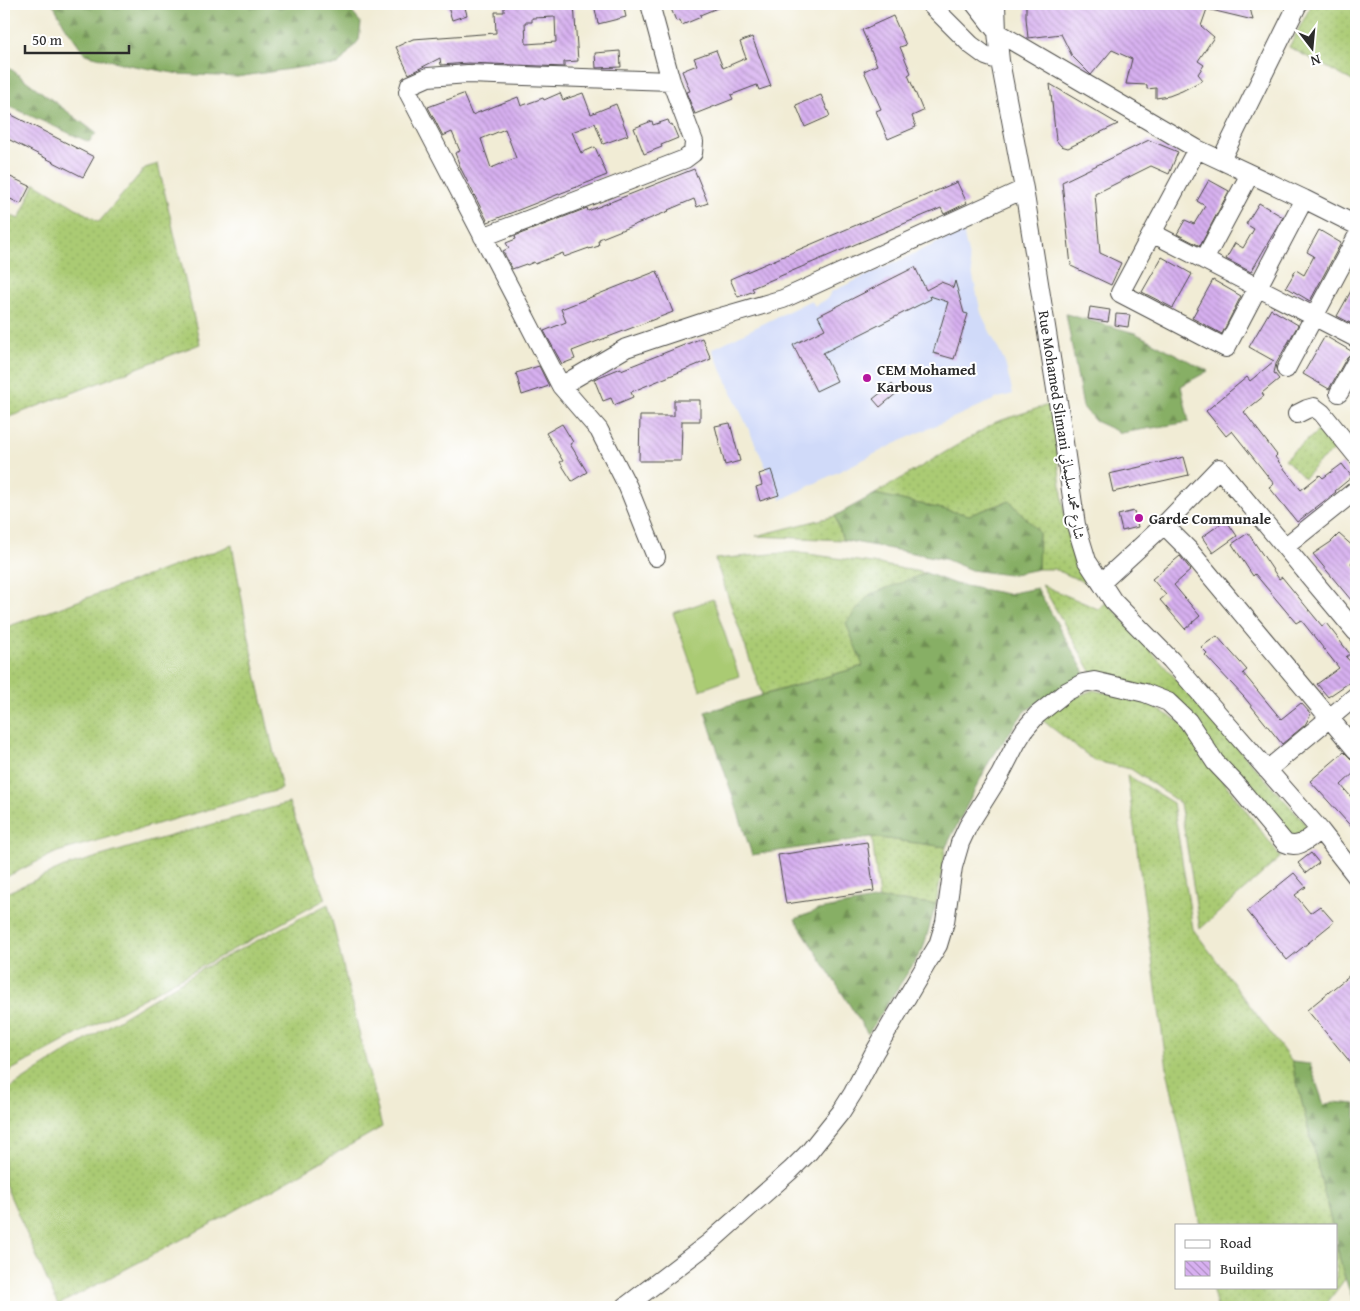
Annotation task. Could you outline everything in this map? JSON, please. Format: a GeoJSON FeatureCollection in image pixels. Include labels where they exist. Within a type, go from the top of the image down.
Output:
{"type":"FeatureCollection","features":[{"type":"Feature","properties":{"kind":"street"},"geometry":{"type":"LineString","coordinates":[[483,237],[685,158],[693,153],[694,142],[671,81],[650,4]]}},
{"type":"Feature","properties":{"kind":"street"},"geometry":{"type":"LineString","coordinates":[[930,4],[971,45],[986,56],[1000,61]]}},
{"type":"Feature","properties":{"kind":"street"},"geometry":{"type":"LineString","coordinates":[[975,4],[997,32],[1197,148],[1356,225]]}},
{"type":"Feature","properties":{"kind":"street","name":"Rue Mohamed Slimani شارع محمد سليماني"},"geometry":{"type":"LineString","coordinates":[[996,4],[1000,61],[1024,189],[1058,398],[1076,525],[1087,561],[1113,600],[1171,660],[1320,830],[1356,876]]}},
{"type":"Feature","properties":{"kind":"street"},"geometry":{"type":"LineString","coordinates":[[1221,160],[1298,4]]}},
{"type":"Feature","properties":{"kind":"street"},"geometry":{"type":"LineString","coordinates":[[656,556],[628,487],[599,430],[561,386],[408,92],[410,85],[428,77],[468,74],[671,81]]}},
{"type":"Feature","properties":{"kind":"street"},"geometry":{"type":"LineString","coordinates":[[1197,148],[1120,293],[1226,348],[1304,199]]}},
{"type":"Feature","properties":{"kind":"street"},"geometry":{"type":"LineString","coordinates":[[1204,260],[1250,174]]}},
{"type":"Feature","properties":{"kind":"street"},"geometry":{"type":"LineString","coordinates":[[561,386],[626,348],[707,321],[783,299],[1024,189]]}},
{"type":"Feature","properties":{"kind":"street"},"geometry":{"type":"LineString","coordinates":[[1152,233],[1356,338]]}},
{"type":"Feature","properties":{"kind":"street"},"geometry":{"type":"LineString","coordinates":[[1286,369],[1356,238]]}},
{"type":"Feature","properties":{"kind":"street"},"geometry":{"type":"LineString","coordinates":[[1339,392],[1356,362]]}},
{"type":"Feature","properties":{"kind":"street"},"geometry":{"type":"LineString","coordinates":[[1297,414],[1307,408],[1314,407],[1322,413],[1356,454]]}},
{"type":"Feature","properties":{"kind":"street"},"geometry":{"type":"LineString","coordinates":[[1101,583],[1164,525],[1219,468],[1356,632]]}},
{"type":"Feature","properties":{"kind":"street"},"geometry":{"type":"LineString","coordinates":[[1286,546],[1356,490]]}},
{"type":"Feature","properties":{"kind":"street"},"geometry":{"type":"LineString","coordinates":[[1164,525],[1188,549],[1356,750]]}},
{"type":"Feature","properties":{"kind":"street"},"geometry":{"type":"LineString","coordinates":[[625,1307],[709,1243],[791,1170],[815,1145],[841,1112],[938,945],[945,922],[952,867],[968,826],[996,782],[1025,729],[1037,716],[1066,692],[1083,683],[1094,681],[1145,693],[1168,702],[1179,711],[1210,756],[1285,843],[1301,844],[1320,830]]}},
{"type":"Feature","properties":{"kind":"street"},"geometry":{"type":"LineString","coordinates":[[1267,770],[1356,696]]}},
{"type":"Feature","properties":{"kind":"shaded area","name":"CEM Mohamed Karbous"},"geometry":{"type":"Polygon","coordinates":[[[963,231],[981,313],[1005,363],[1013,394],[998,398],[907,438],[781,500],[712,349],[811,300],[815,306],[827,299],[831,292],[963,231]]]}},
{"type":"Feature","properties":{"kind":"green space"},"geometry":{"type":"Polygon","coordinates":[[[53,4],[345,4],[361,23],[359,40],[338,65],[303,67],[237,77],[179,74],[129,65],[85,54],[65,26],[53,4]]]}},
{"type":"Feature","properties":{"kind":"green space"},"geometry":{"type":"Polygon","coordinates":[[[1312,4],[1356,4],[1356,83],[1289,47],[1312,4]]]}},
{"type":"Feature","properties":{"kind":"green space"},"geometry":{"type":"Polygon","coordinates":[[[4,64],[96,133],[89,142],[4,104],[4,64]]]}},
{"type":"Feature","properties":{"kind":"green space"},"geometry":{"type":"Polygon","coordinates":[[[158,164],[200,344],[4,419],[4,213],[19,219],[35,183],[99,222],[145,168],[158,164]]]}},
{"type":"Feature","properties":{"kind":"green space"},"geometry":{"type":"Polygon","coordinates":[[[1066,314],[1135,333],[1208,371],[1181,386],[1189,422],[1121,433],[1095,421],[1083,407],[1066,314]]]}},
{"type":"Feature","properties":{"kind":"green space"},"geometry":{"type":"Polygon","coordinates":[[[1051,404],[1064,510],[1075,561],[1095,587],[1054,569],[1038,569],[1039,532],[1010,501],[969,515],[875,494],[996,422],[1051,404]]]}},
{"type":"Feature","properties":{"kind":"green space"},"geometry":{"type":"Polygon","coordinates":[[[1319,430],[1335,449],[1304,478],[1285,459],[1319,430]]]}},
{"type":"Feature","properties":{"kind":"green space"},"geometry":{"type":"Polygon","coordinates":[[[875,494],[969,515],[1010,501],[1039,532],[1038,569],[1009,575],[971,570],[945,559],[843,540],[835,516],[875,494]]]}},
{"type":"Feature","properties":{"kind":"green space"},"geometry":{"type":"Polygon","coordinates":[[[835,516],[843,540],[756,536],[835,516]]]}},
{"type":"Feature","properties":{"kind":"green space"},"geometry":{"type":"Polygon","coordinates":[[[232,545],[254,665],[282,789],[57,852],[4,878],[4,628],[232,545]]]}},
{"type":"Feature","properties":{"kind":"green space"},"geometry":{"type":"Polygon","coordinates":[[[794,552],[926,573],[869,595],[863,666],[762,695],[715,559],[794,552]]]}},
{"type":"Feature","properties":{"kind":"green space"},"geometry":{"type":"Polygon","coordinates":[[[926,573],[955,584],[1007,594],[1037,588],[1085,673],[1024,712],[989,762],[946,847],[872,837],[752,855],[705,712],[863,666],[846,623],[869,595],[926,573]]]}},
{"type":"Feature","properties":{"kind":"green space"},"geometry":{"type":"Polygon","coordinates":[[[1042,585],[1098,609],[1107,602],[1311,830],[1291,840],[1215,753],[1175,699],[1092,673],[1042,585]]]}},
{"type":"Feature","properties":{"kind":"green space"},"geometry":{"type":"Polygon","coordinates":[[[713,599],[739,676],[700,690],[673,613],[713,599]]]}},
{"type":"Feature","properties":{"kind":"green space"},"geometry":{"type":"Polygon","coordinates":[[[1093,690],[1143,701],[1182,723],[1208,761],[1281,857],[1200,929],[1180,803],[1131,769],[1095,761],[1042,720],[1056,705],[1093,690]]]}},
{"type":"Feature","properties":{"kind":"green space"},"geometry":{"type":"Polygon","coordinates":[[[1127,775],[1173,803],[1193,929],[1292,1062],[1332,1224],[1200,1224],[1167,1069],[1127,775]]]}},
{"type":"Feature","properties":{"kind":"green space"},"geometry":{"type":"Polygon","coordinates":[[[289,803],[326,899],[4,1074],[4,894],[64,867],[289,803]]]}},
{"type":"Feature","properties":{"kind":"green space"},"geometry":{"type":"Polygon","coordinates":[[[872,837],[946,847],[936,904],[879,899],[872,837]]]}},
{"type":"Feature","properties":{"kind":"green space"},"geometry":{"type":"Polygon","coordinates":[[[879,899],[936,904],[923,949],[868,1034],[795,919],[818,910],[879,899]]]}},
{"type":"Feature","properties":{"kind":"green space"},"geometry":{"type":"Polygon","coordinates":[[[328,904],[382,1127],[224,1217],[58,1305],[4,1182],[4,1092],[200,970],[328,904]]]}},
{"type":"Feature","properties":{"kind":"green space"},"geometry":{"type":"Polygon","coordinates":[[[1292,1062],[1310,1064],[1324,1105],[1333,1102],[1356,1104],[1356,1307],[1342,1267],[1338,1246],[1338,1224],[1332,1224],[1292,1062]]]}},
{"type":"Feature","properties":{"kind":"green space"},"geometry":{"type":"Polygon","coordinates":[[[1338,1251],[1345,1279],[1324,1307],[1217,1307],[1212,1288],[1338,1288],[1338,1251]]]}},
{"type":"Feature","properties":{"kind":"building"},"geometry":{"type":"Polygon","coordinates":[[[447,4],[464,4],[467,15],[452,20],[447,4]]]}},
{"type":"Feature","properties":{"kind":"building"},"geometry":{"type":"Polygon","coordinates":[[[511,4],[574,4],[578,61],[564,62],[564,67],[468,63],[441,65],[440,58],[409,74],[396,47],[413,39],[496,33],[495,12],[504,12],[504,6],[511,6],[511,4]],[[555,17],[532,18],[532,22],[525,22],[526,44],[556,42],[555,17]]]}},
{"type":"Feature","properties":{"kind":"building"},"geometry":{"type":"Polygon","coordinates":[[[594,4],[623,4],[626,17],[598,24],[594,4]]]}},
{"type":"Feature","properties":{"kind":"building"},"geometry":{"type":"Polygon","coordinates":[[[677,4],[727,4],[682,25],[680,20],[676,21],[670,6],[677,4]]]}},
{"type":"Feature","properties":{"kind":"building"},"geometry":{"type":"Polygon","coordinates":[[[1026,4],[1249,4],[1253,20],[1207,9],[1201,26],[1214,37],[1198,61],[1204,65],[1198,74],[1203,80],[1169,96],[1156,98],[1156,88],[1147,89],[1147,85],[1126,84],[1132,59],[1112,50],[1091,75],[1072,56],[1061,34],[1028,38],[1026,4]]]}},
{"type":"Feature","properties":{"kind":"building"},"geometry":{"type":"Polygon","coordinates":[[[893,16],[906,45],[900,47],[911,73],[908,75],[923,111],[912,116],[916,127],[888,139],[876,111],[881,109],[864,71],[877,65],[862,30],[893,16]]]}},
{"type":"Feature","properties":{"kind":"building"},"geometry":{"type":"Polygon","coordinates":[[[752,37],[771,86],[759,90],[757,85],[731,95],[733,99],[695,114],[686,92],[690,91],[682,71],[697,65],[694,58],[716,50],[723,68],[746,58],[740,42],[752,37]]]}},
{"type":"Feature","properties":{"kind":"building"},"geometry":{"type":"Polygon","coordinates":[[[620,51],[621,67],[596,68],[595,53],[620,51]]]}},
{"type":"Feature","properties":{"kind":"building"},"geometry":{"type":"Polygon","coordinates":[[[1050,84],[1118,124],[1068,148],[1061,146],[1056,140],[1050,84]]]}},
{"type":"Feature","properties":{"kind":"building"},"geometry":{"type":"Polygon","coordinates":[[[560,93],[563,100],[583,93],[591,114],[616,104],[628,135],[603,144],[595,123],[572,132],[581,153],[595,147],[607,175],[488,222],[461,169],[455,153],[460,151],[452,132],[443,136],[428,107],[463,94],[472,115],[518,97],[521,106],[543,98],[544,100],[560,93]],[[505,129],[481,139],[491,168],[516,158],[505,129]]]}},
{"type":"Feature","properties":{"kind":"building"},"geometry":{"type":"Polygon","coordinates":[[[821,95],[830,116],[805,127],[796,105],[821,95]]]}},
{"type":"Feature","properties":{"kind":"building"},"geometry":{"type":"Polygon","coordinates":[[[8,113],[94,157],[83,177],[4,137],[4,122],[8,113]]]}},
{"type":"Feature","properties":{"kind":"building"},"geometry":{"type":"Polygon","coordinates":[[[668,120],[670,125],[672,124],[678,138],[644,154],[634,128],[652,121],[653,125],[668,120]]]}},
{"type":"Feature","properties":{"kind":"building"},"geometry":{"type":"Polygon","coordinates":[[[1149,140],[1178,152],[1169,174],[1151,166],[1095,194],[1100,253],[1121,263],[1111,285],[1071,266],[1062,182],[1149,140]]]}},
{"type":"Feature","properties":{"kind":"building"},"geometry":{"type":"Polygon","coordinates":[[[694,169],[708,203],[697,207],[694,199],[599,239],[599,246],[564,257],[563,253],[535,264],[534,262],[512,269],[503,251],[509,248],[506,243],[516,239],[515,236],[587,208],[588,211],[694,169]]]}},
{"type":"Feature","properties":{"kind":"building"},"geometry":{"type":"Polygon","coordinates":[[[4,174],[30,186],[21,204],[4,196],[4,174]]]}},
{"type":"Feature","properties":{"kind":"building"},"geometry":{"type":"Polygon","coordinates":[[[1209,180],[1229,191],[1200,246],[1177,234],[1185,220],[1194,224],[1205,206],[1197,201],[1209,180]]]}},
{"type":"Feature","properties":{"kind":"building"},"geometry":{"type":"Polygon","coordinates":[[[957,182],[967,203],[944,214],[941,208],[752,288],[754,291],[738,297],[730,279],[957,182]]]}},
{"type":"Feature","properties":{"kind":"building"},"geometry":{"type":"Polygon","coordinates":[[[1259,203],[1283,217],[1251,272],[1226,259],[1235,243],[1243,248],[1254,229],[1246,224],[1259,203]]]}},
{"type":"Feature","properties":{"kind":"building"},"geometry":{"type":"Polygon","coordinates":[[[1319,230],[1341,243],[1310,301],[1286,287],[1296,270],[1304,275],[1314,256],[1307,252],[1319,230]]]}},
{"type":"Feature","properties":{"kind":"building"},"geometry":{"type":"Polygon","coordinates":[[[1162,257],[1192,274],[1173,308],[1142,292],[1162,257]]]}},
{"type":"Feature","properties":{"kind":"building"},"geometry":{"type":"Polygon","coordinates":[[[915,267],[926,290],[941,282],[953,288],[955,281],[964,313],[968,314],[954,359],[933,353],[948,302],[930,296],[931,299],[823,353],[837,381],[816,391],[793,345],[825,329],[818,316],[915,267]]]}},
{"type":"Feature","properties":{"kind":"building"},"geometry":{"type":"Polygon","coordinates":[[[657,271],[673,312],[572,351],[575,359],[562,364],[544,331],[566,322],[561,309],[657,271]]]}},
{"type":"Feature","properties":{"kind":"building"},"geometry":{"type":"Polygon","coordinates":[[[1213,280],[1241,296],[1222,334],[1192,318],[1213,280]]]}},
{"type":"Feature","properties":{"kind":"building"},"geometry":{"type":"Polygon","coordinates":[[[1356,282],[1356,326],[1337,316],[1356,282]]]}},
{"type":"Feature","properties":{"kind":"building"},"geometry":{"type":"Polygon","coordinates":[[[1090,307],[1110,310],[1108,322],[1088,319],[1090,307]]]}},
{"type":"Feature","properties":{"kind":"building"},"geometry":{"type":"Polygon","coordinates":[[[1271,309],[1298,325],[1276,364],[1274,373],[1279,379],[1262,393],[1264,396],[1244,412],[1277,455],[1275,457],[1301,490],[1320,475],[1323,478],[1342,464],[1352,477],[1297,522],[1269,487],[1274,484],[1232,431],[1226,436],[1206,411],[1247,377],[1250,381],[1274,361],[1249,347],[1271,309]]]}},
{"type":"Feature","properties":{"kind":"building"},"geometry":{"type":"Polygon","coordinates":[[[1116,314],[1130,315],[1128,327],[1115,325],[1116,314]]]}},
{"type":"Feature","properties":{"kind":"building"},"geometry":{"type":"Polygon","coordinates":[[[1325,336],[1353,352],[1347,357],[1329,389],[1303,374],[1325,336]]]}},
{"type":"Feature","properties":{"kind":"building"},"geometry":{"type":"Polygon","coordinates":[[[702,338],[711,359],[631,392],[633,397],[614,405],[611,398],[603,401],[594,379],[702,338]]]}},
{"type":"Feature","properties":{"kind":"building"},"geometry":{"type":"Polygon","coordinates":[[[539,366],[549,386],[522,395],[516,373],[539,366]]]}},
{"type":"Feature","properties":{"kind":"building"},"geometry":{"type":"Polygon","coordinates":[[[892,384],[898,392],[880,407],[873,399],[892,384]]]}},
{"type":"Feature","properties":{"kind":"building"},"geometry":{"type":"Polygon","coordinates":[[[674,400],[700,400],[700,421],[682,421],[681,461],[639,461],[640,416],[674,416],[674,400]]]}},
{"type":"Feature","properties":{"kind":"building"},"geometry":{"type":"Polygon","coordinates":[[[730,423],[740,461],[725,465],[715,426],[730,423]]]}},
{"type":"Feature","properties":{"kind":"building"},"geometry":{"type":"Polygon","coordinates":[[[562,424],[573,442],[570,444],[587,472],[572,481],[560,462],[563,461],[546,433],[562,424]]]}},
{"type":"Feature","properties":{"kind":"building"},"geometry":{"type":"Polygon","coordinates":[[[1184,457],[1189,475],[1113,492],[1109,474],[1184,457]]]}},
{"type":"Feature","properties":{"kind":"building"},"geometry":{"type":"Polygon","coordinates":[[[771,470],[779,495],[760,501],[756,487],[762,485],[759,474],[771,470]]]}},
{"type":"Feature","properties":{"kind":"building"},"geometry":{"type":"Polygon","coordinates":[[[1134,511],[1138,527],[1122,531],[1118,515],[1134,511]]]}},
{"type":"Feature","properties":{"kind":"building"},"geometry":{"type":"Polygon","coordinates":[[[1226,520],[1237,536],[1213,553],[1202,537],[1226,520]]]}},
{"type":"Feature","properties":{"kind":"building"},"geometry":{"type":"Polygon","coordinates":[[[1248,533],[1279,579],[1282,577],[1322,626],[1326,623],[1350,654],[1346,657],[1356,668],[1356,678],[1328,697],[1317,684],[1339,668],[1301,620],[1296,623],[1255,574],[1253,576],[1232,544],[1248,533]]]}},
{"type":"Feature","properties":{"kind":"building"},"geometry":{"type":"Polygon","coordinates":[[[1339,534],[1356,549],[1356,557],[1351,563],[1356,569],[1356,606],[1313,554],[1339,534]]]}},
{"type":"Feature","properties":{"kind":"building"},"geometry":{"type":"Polygon","coordinates":[[[1180,556],[1191,570],[1174,585],[1200,616],[1185,629],[1160,600],[1166,595],[1152,579],[1180,556]]]}},
{"type":"Feature","properties":{"kind":"building"},"geometry":{"type":"Polygon","coordinates":[[[1217,636],[1247,670],[1243,673],[1281,719],[1301,703],[1311,714],[1305,725],[1282,744],[1244,697],[1205,655],[1207,653],[1201,647],[1217,636]]]}},
{"type":"Feature","properties":{"kind":"building"},"geometry":{"type":"Polygon","coordinates":[[[1344,752],[1356,764],[1356,771],[1341,785],[1356,803],[1356,832],[1310,781],[1344,752]]]}},
{"type":"Feature","properties":{"kind":"building"},"geometry":{"type":"Polygon","coordinates":[[[867,842],[874,891],[786,904],[778,855],[867,842]]]}},
{"type":"Feature","properties":{"kind":"building"},"geometry":{"type":"Polygon","coordinates":[[[1311,853],[1319,863],[1306,873],[1298,863],[1311,853]]]}},
{"type":"Feature","properties":{"kind":"building"},"geometry":{"type":"Polygon","coordinates":[[[1294,873],[1306,887],[1295,895],[1310,913],[1320,906],[1334,922],[1287,960],[1247,911],[1294,873]]]}},
{"type":"Feature","properties":{"kind":"building"},"geometry":{"type":"Polygon","coordinates":[[[1356,970],[1356,1069],[1307,1010],[1356,970]]]}},
{"type":"Feature","properties":{"kind":"place","name":"CEM Mohamed Karbous"},"geometry":{"type":"Point","coordinates":[867,378]}},
{"type":"Feature","properties":{"kind":"place","name":"Garde Communale"},"geometry":{"type":"Point","coordinates":[1139,518]}}]}
